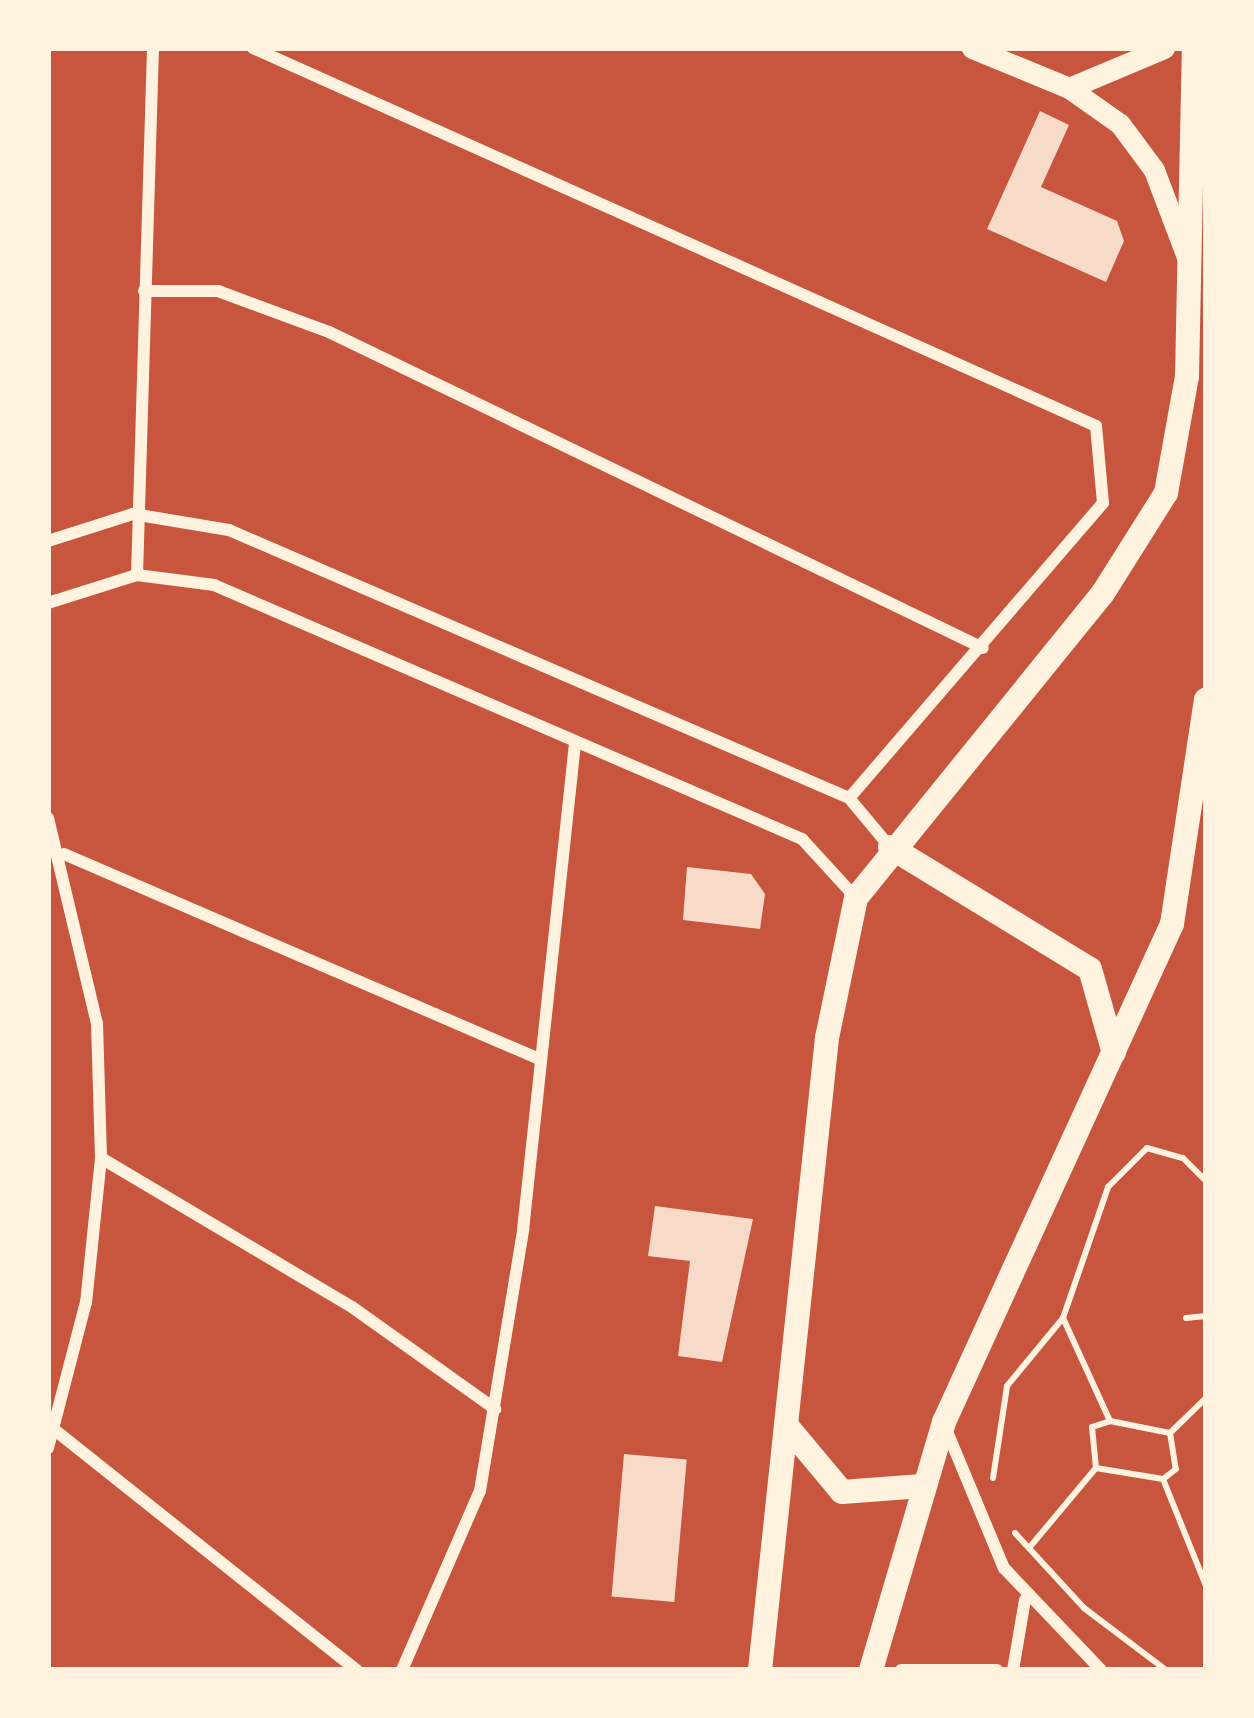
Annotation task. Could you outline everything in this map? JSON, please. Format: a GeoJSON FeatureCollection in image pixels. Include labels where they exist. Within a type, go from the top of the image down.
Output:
{"type":"FeatureCollection","features":[{"type":"Feature","properties":{"kind":"main road"},"geometry":{"type":"LineString","coordinates":[[760,1670],[827,1038],[856,898],[890,847],[1103,593],[1166,494],[1187,376],[1194,48]]}},
{"type":"Feature","properties":{"kind":"main road"},"geometry":{"type":"LineString","coordinates":[[871,1670],[944,1422],[1172,924],[1206,700]]}},
{"type":"Feature","properties":{"kind":"main road"},"geometry":{"type":"LineString","coordinates":[[890,847],[1090,969],[1114,1053]]}},
{"type":"Feature","properties":{"kind":"main road"},"geometry":{"type":"LineString","coordinates":[[786,1425],[842,1492],[922,1486]]}},
{"type":"Feature","properties":{"kind":"street"},"geometry":{"type":"LineString","coordinates":[[137,575],[133,514],[153,48]]}},
{"type":"Feature","properties":{"kind":"street"},"geometry":{"type":"LineString","coordinates":[[253,48],[1079,410],[1106,459],[1102,503],[983,648],[849,798]]}},
{"type":"Feature","properties":{"kind":"street"},"geometry":{"type":"LineString","coordinates":[[972,48],[1069,88],[1120,124],[1154,170],[1188,260]]}},
{"type":"Feature","properties":{"kind":"street"},"geometry":{"type":"LineString","coordinates":[[1069,88],[1165,48]]}},
{"type":"Feature","properties":{"kind":"street"},"geometry":{"type":"LineString","coordinates":[[144,291],[218,291],[329,332],[983,648]]}},
{"type":"Feature","properties":{"kind":"street"},"geometry":{"type":"LineString","coordinates":[[48,541],[133,514],[229,530],[849,798],[890,847]]}},
{"type":"Feature","properties":{"kind":"street"},"geometry":{"type":"LineString","coordinates":[[48,603],[137,575],[214,585],[575,747],[802,839],[856,898]]}},
{"type":"Feature","properties":{"kind":"street"},"geometry":{"type":"LineString","coordinates":[[402,1670],[460,1548],[495,1408],[575,747]]}},
{"type":"Feature","properties":{"kind":"street"},"geometry":{"type":"LineString","coordinates":[[48,818],[64,854],[98,1023],[101,1158],[56,1431],[48,1448]]}},
{"type":"Feature","properties":{"kind":"street"},"geometry":{"type":"LineString","coordinates":[[64,854],[539,1059]]}},
{"type":"Feature","properties":{"kind":"street"},"geometry":{"type":"LineString","coordinates":[[101,1158],[352,1307],[495,1408]]}},
{"type":"Feature","properties":{"kind":"street"},"geometry":{"type":"LineString","coordinates":[[944,1422],[966,1497],[1025,1600],[1101,1670]]}},
{"type":"Feature","properties":{"kind":"street"},"geometry":{"type":"LineString","coordinates":[[56,1431],[357,1670]]}},
{"type":"Feature","properties":{"kind":"street"},"geometry":{"type":"LineString","coordinates":[[1013,1670],[1025,1600]]}},
{"type":"Feature","properties":{"kind":"street"},"geometry":{"type":"LineString","coordinates":[[901,1670],[997,1670]]}},
{"type":"Feature","properties":{"kind":"path"},"geometry":{"type":"LineString","coordinates":[[998,1500],[990,1463],[1007,1385],[1063,1318],[1108,1187],[1147,1148],[1183,1158],[1206,1181]]}},
{"type":"Feature","properties":{"kind":"path"},"geometry":{"type":"LineString","coordinates":[[1186,1318],[1206,1316]]}},
{"type":"Feature","properties":{"kind":"path"},"geometry":{"type":"LineString","coordinates":[[1063,1318],[1110,1421]]}},
{"type":"Feature","properties":{"kind":"path"},"geometry":{"type":"LineString","coordinates":[[1170,1433],[1206,1398]]}},
{"type":"Feature","properties":{"kind":"path"},"geometry":{"type":"LineString","coordinates":[[1028,1549],[1096,1468],[1092,1427],[1110,1421],[1170,1433]]}},
{"type":"Feature","properties":{"kind":"path"},"geometry":{"type":"LineString","coordinates":[[1096,1468],[1163,1479],[1176,1468],[1170,1433]]}},
{"type":"Feature","properties":{"kind":"path"},"geometry":{"type":"LineString","coordinates":[[1163,1479],[1206,1586]]}},
{"type":"Feature","properties":{"kind":"path"},"geometry":{"type":"LineString","coordinates":[[1002,1519],[1028,1549],[1166,1670]]}},
{"type":"Feature","properties":{"kind":"building"},"geometry":{"type":"Polygon","coordinates":[[[1040,111],[1069,125],[1041,187],[1117,221],[1124,241],[1106,282],[987,229],[1040,111]]]}},
{"type":"Feature","properties":{"kind":"building"},"geometry":{"type":"Polygon","coordinates":[[[687,867],[751,874],[765,894],[760,929],[683,920],[687,867]]]}},
{"type":"Feature","properties":{"kind":"building"},"geometry":{"type":"Polygon","coordinates":[[[655,1206],[753,1219],[722,1362],[678,1356],[690,1261],[648,1256],[655,1206]]]}},
{"type":"Feature","properties":{"kind":"building"},"geometry":{"type":"Polygon","coordinates":[[[624,1454],[687,1459],[674,1602],[612,1596],[624,1454]]]}}]}
